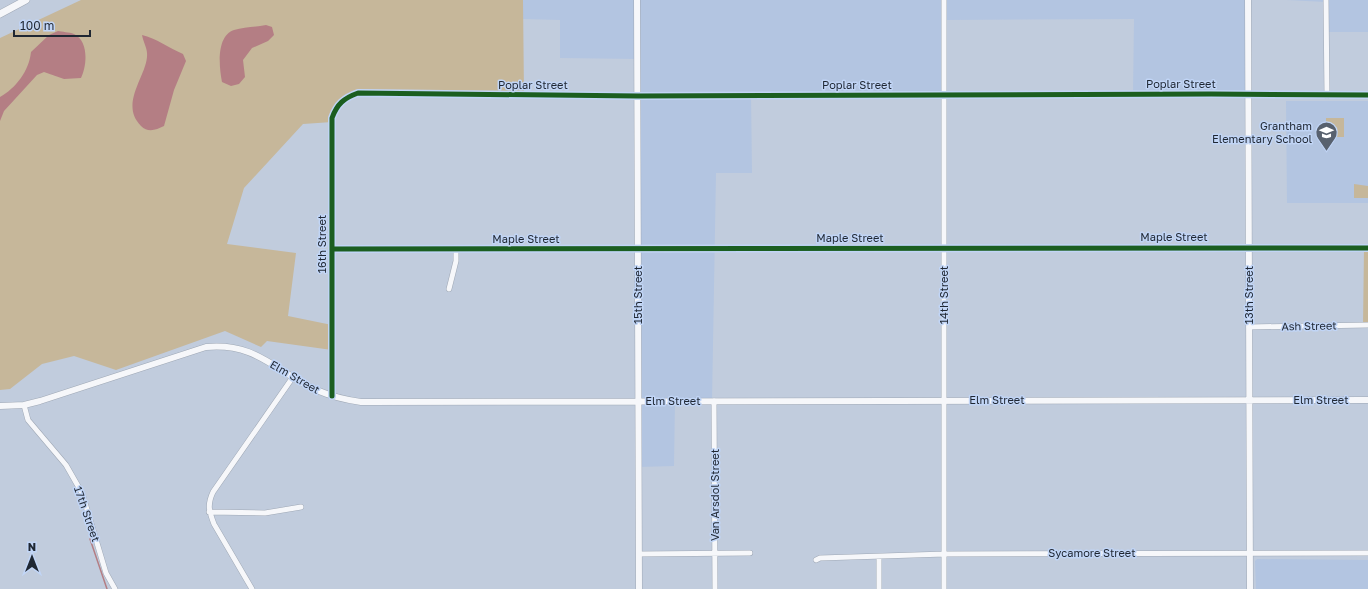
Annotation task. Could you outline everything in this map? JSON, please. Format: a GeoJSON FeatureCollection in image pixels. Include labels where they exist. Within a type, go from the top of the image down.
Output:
{"type":"FeatureCollection","features":[{"type":"Feature","properties":{"kind":"highway"},"geometry":{"type":"LineString","coordinates":[[0,14],[26,0]]}},
{"type":"Feature","properties":{"kind":"main road","name":"15th Street"},"geometry":{"type":"LineString","coordinates":[[637,0],[638,589]]}},
{"type":"Feature","properties":{"kind":"main road","name":"13th Street"},"geometry":{"type":"LineString","coordinates":[[1248,0],[1250,589]]}},
{"type":"Feature","properties":{"kind":"main road","name":"Elm Street"},"geometry":{"type":"LineString","coordinates":[[0,406],[24,405],[206,347],[221,346],[246,350],[319,391],[332,396],[361,402],[1368,400]]}},
{"type":"Feature","properties":{"kind":"street","name":"14th Street"},"geometry":{"type":"LineString","coordinates":[[944,0],[944,589]]}},
{"type":"Feature","properties":{"kind":"street"},"geometry":{"type":"LineString","coordinates":[[1326,0],[1327,96]]}},
{"type":"Feature","properties":{"kind":"street","name":"Poplar Street"},"geometry":{"type":"LineString","coordinates":[[347,97],[358,93],[638,96],[1248,94],[1368,96]]}},
{"type":"Feature","properties":{"kind":"street","name":"16th Street"},"geometry":{"type":"LineString","coordinates":[[332,396],[332,118],[336,107],[347,97]]}},
{"type":"Feature","properties":{"kind":"street","name":"Maple Street"},"geometry":{"type":"LineString","coordinates":[[332,249],[1368,248]]}},
{"type":"Feature","properties":{"kind":"street"},"geometry":{"type":"LineString","coordinates":[[449,289],[456,261],[456,249]]}},
{"type":"Feature","properties":{"kind":"street","name":"Ash Street"},"geometry":{"type":"LineString","coordinates":[[1249,327],[1368,325]]}},
{"type":"Feature","properties":{"kind":"street"},"geometry":{"type":"LineString","coordinates":[[252,589],[209,512],[208,503],[213,492],[293,377]]}},
{"type":"Feature","properties":{"kind":"street","name":"Van Arsdol Street"},"geometry":{"type":"LineString","coordinates":[[714,401],[715,589]]}},
{"type":"Feature","properties":{"kind":"street","name":"17th Street"},"geometry":{"type":"LineString","coordinates":[[24,405],[28,420],[66,465],[82,493],[106,573],[115,589]]}},
{"type":"Feature","properties":{"kind":"street"},"geometry":{"type":"LineString","coordinates":[[209,512],[265,513],[301,507]]}},
{"type":"Feature","properties":{"kind":"street","name":"Sycamore Street"},"geometry":{"type":"LineString","coordinates":[[816,560],[820,558],[945,554],[1368,552]]}},
{"type":"Feature","properties":{"kind":"street"},"geometry":{"type":"LineString","coordinates":[[639,554],[750,553]]}},
{"type":"Feature","properties":{"kind":"street"},"geometry":{"type":"LineString","coordinates":[[879,557],[879,589]]}},
{"type":"Feature","properties":{"kind":"shaded area"},"geometry":{"type":"Polygon","coordinates":[[[81,0],[523,0],[524,95],[358,93],[336,107],[332,122],[303,124],[244,188],[227,244],[296,253],[288,316],[332,325],[332,350],[267,341],[261,347],[225,331],[116,370],[74,356],[42,364],[10,389],[0,390],[0,38],[81,0]]]}},
{"type":"Feature","properties":{"kind":"shaded area"},"geometry":{"type":"Polygon","coordinates":[[[523,0],[1248,0],[1248,94],[1133,94],[1134,19],[944,20],[944,95],[751,95],[752,173],[716,173],[712,401],[675,401],[674,466],[638,467],[637,59],[560,58],[560,20],[523,19],[523,0]]]}},
{"type":"Feature","properties":{"kind":"shaded area"},"geometry":{"type":"Polygon","coordinates":[[[1287,0],[1368,0],[1368,32],[1326,32],[1326,2],[1287,0]]]}},
{"type":"Feature","properties":{"kind":"shaded area"},"geometry":{"type":"Polygon","coordinates":[[[266,25],[272,27],[274,35],[268,41],[252,48],[243,60],[245,77],[239,84],[231,86],[222,82],[220,53],[224,39],[228,33],[242,28],[266,25]]]}},
{"type":"Feature","properties":{"kind":"shaded area"},"geometry":{"type":"Polygon","coordinates":[[[58,31],[74,34],[79,37],[82,42],[85,54],[85,67],[81,78],[64,79],[44,72],[37,75],[4,111],[0,121],[0,97],[11,89],[21,78],[28,66],[31,52],[49,35],[58,31]]]}},
{"type":"Feature","properties":{"kind":"shaded area"},"geometry":{"type":"Polygon","coordinates":[[[142,35],[183,54],[186,61],[174,90],[164,126],[152,130],[146,130],[141,126],[135,117],[133,108],[133,98],[146,61],[147,51],[142,35]]]}},
{"type":"Feature","properties":{"kind":"shaded area","name":"Grantham Elementary School"},"geometry":{"type":"Polygon","coordinates":[[[1286,101],[1368,101],[1368,203],[1287,203],[1286,101]]]}},
{"type":"Feature","properties":{"kind":"shaded area"},"geometry":{"type":"Polygon","coordinates":[[[1326,118],[1344,118],[1344,137],[1326,137],[1326,118]]]}},
{"type":"Feature","properties":{"kind":"shaded area"},"geometry":{"type":"Polygon","coordinates":[[[1354,184],[1368,186],[1368,198],[1354,198],[1354,184]]]}},
{"type":"Feature","properties":{"kind":"shaded area"},"geometry":{"type":"Polygon","coordinates":[[[1364,248],[1368,248],[1368,325],[1363,325],[1364,248]]]}},
{"type":"Feature","properties":{"kind":"shaded area"},"geometry":{"type":"Polygon","coordinates":[[[1257,559],[1368,560],[1368,589],[1256,589],[1255,561],[1257,559]]]}},
{"type":"Feature","properties":{"kind":"waterway"},"geometry":{"type":"LineString","coordinates":[[90,539],[107,589]]}},
{"type":"Feature","properties":{"kind":"cycle path"},"geometry":{"type":"LineString","coordinates":[[332,396],[332,118],[336,109],[342,102],[358,93],[638,96],[1211,94],[1368,95]]}},
{"type":"Feature","properties":{"kind":"cycle path"},"geometry":{"type":"LineString","coordinates":[[332,249],[1368,248]]}},
{"type":"Feature","properties":{"kind":"place","name":"Grantham Elementary School"},"geometry":{"type":"Point","coordinates":[1327,152]}}]}
